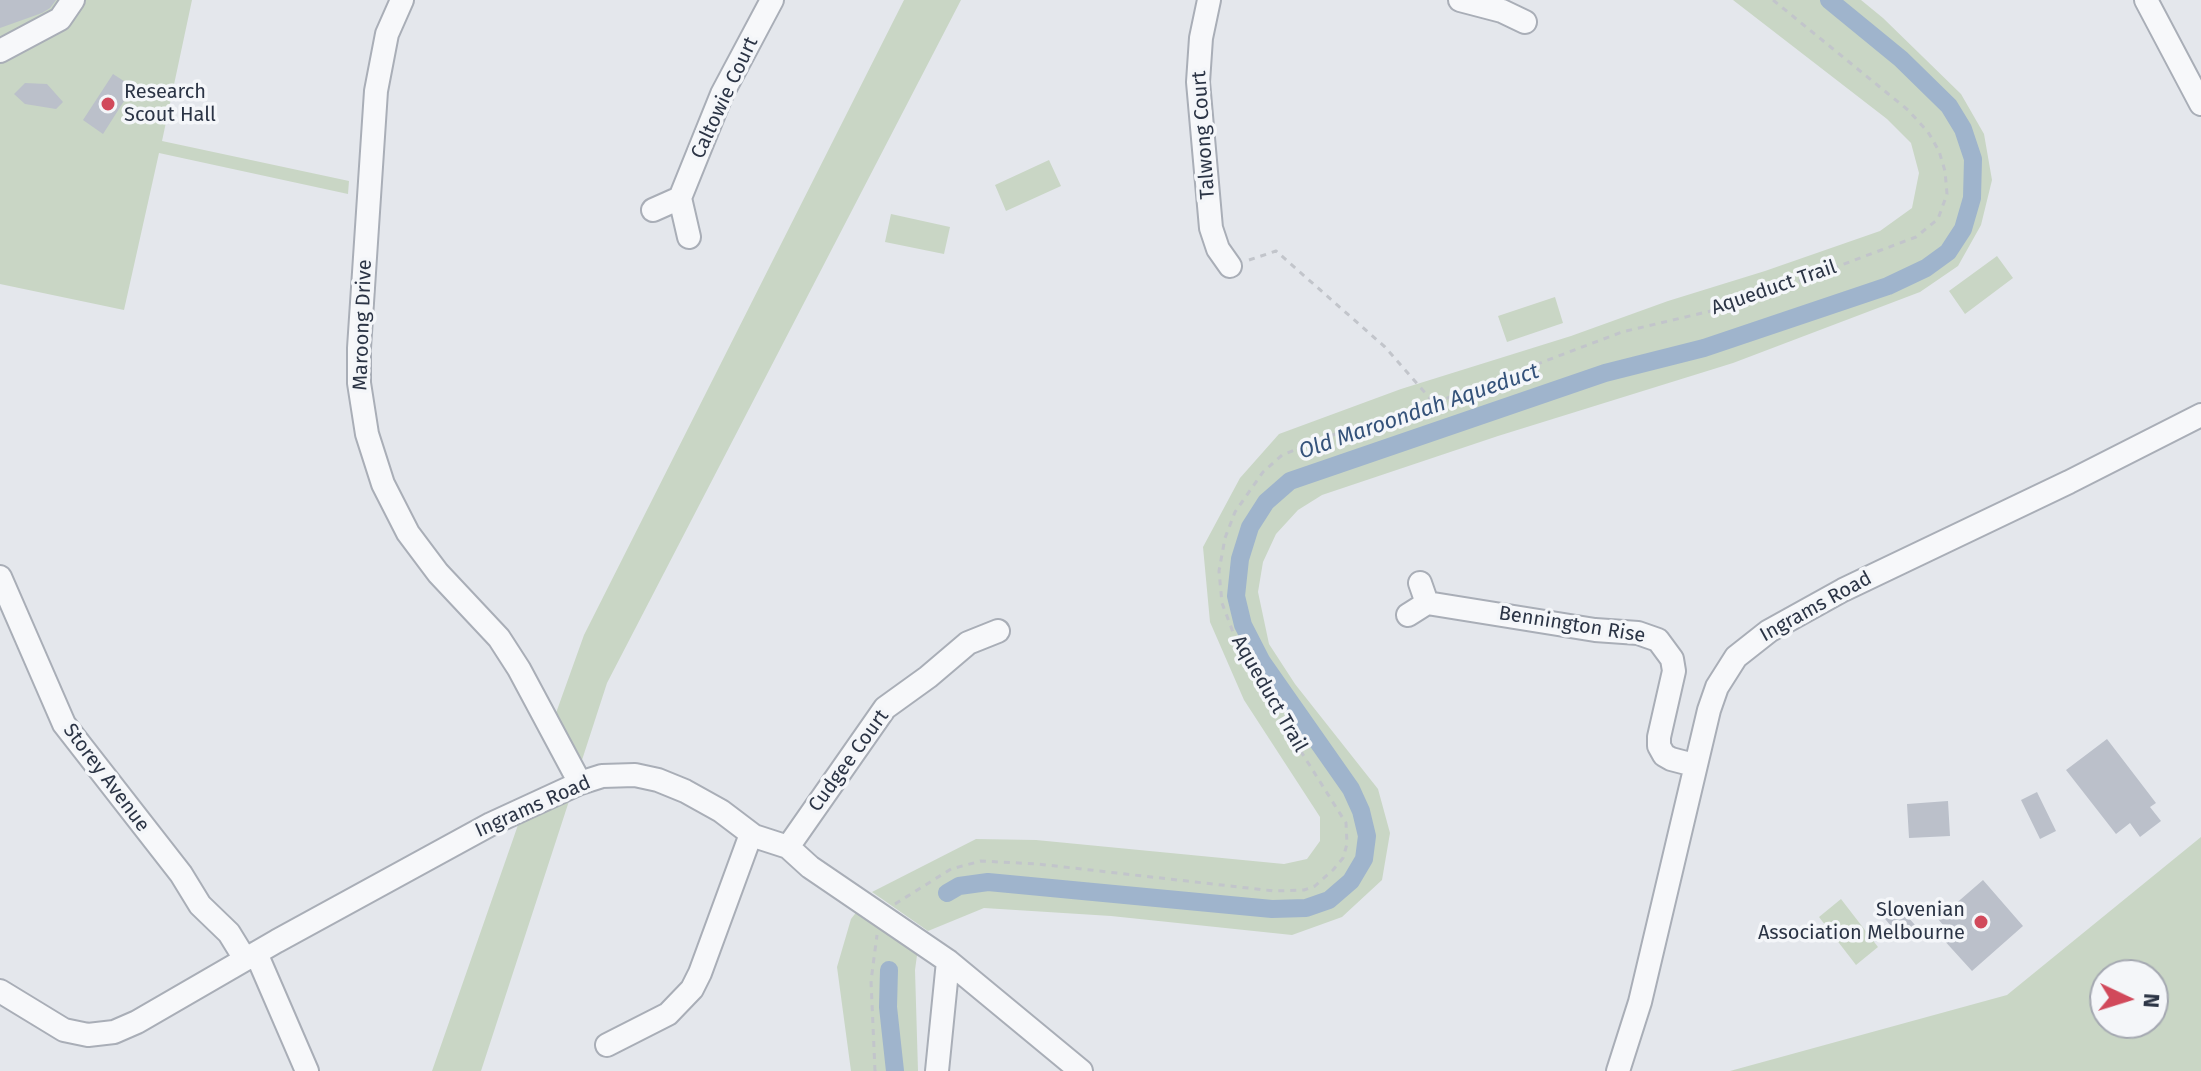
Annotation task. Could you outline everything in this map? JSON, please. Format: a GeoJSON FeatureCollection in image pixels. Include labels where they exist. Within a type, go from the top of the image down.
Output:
{"type":"FeatureCollection","features":[{"type":"Feature","properties":{"kind":"street"},"geometry":{"type":"LineString","coordinates":[[0,51],[60,19],[73,0]]}},
{"type":"Feature","properties":{"kind":"street","name":"Maroong Drive"},"geometry":{"type":"LineString","coordinates":[[402,0],[383,47],[376,91],[358,367],[367,434],[383,484],[408,533],[438,573],[481,616],[505,646],[580,783]]}},
{"type":"Feature","properties":{"kind":"street","name":"Caltowie Court"},"geometry":{"type":"LineString","coordinates":[[680,198],[722,94],[772,0]]}},
{"type":"Feature","properties":{"kind":"street","name":"Talwong Court"},"geometry":{"type":"LineString","coordinates":[[1209,0],[1201,38],[1198,82],[1211,228],[1218,249],[1230,266]]}},
{"type":"Feature","properties":{"kind":"street"},"geometry":{"type":"LineString","coordinates":[[1460,0],[1502,11],[1525,22]]}},
{"type":"Feature","properties":{"kind":"street"},"geometry":{"type":"LineString","coordinates":[[2146,0],[2201,104]]}},
{"type":"Feature","properties":{"kind":"street"},"geometry":{"type":"LineString","coordinates":[[653,210],[680,198],[689,237]]}},
{"type":"Feature","properties":{"kind":"street","name":"Ingrams Road"},"geometry":{"type":"LineString","coordinates":[[1618,1071],[1640,1002],[1694,765],[1717,687],[1736,657],[1759,637],[1856,583],[2069,482],[2201,415]]}},
{"type":"Feature","properties":{"kind":"street","name":"Storey Avenue"},"geometry":{"type":"LineString","coordinates":[[0,577],[48,693],[69,732],[181,874],[200,905],[251,956],[307,1071]]}},
{"type":"Feature","properties":{"kind":"street","name":"Bennington Rise"},"geometry":{"type":"LineString","coordinates":[[1418,601],[1595,630],[1638,633],[1658,640],[1672,659],[1674,671],[1659,746],[1664,755],[1671,759],[1694,765]]}},
{"type":"Feature","properties":{"kind":"street","name":"Cudgee Court"},"geometry":{"type":"LineString","coordinates":[[788,847],[885,708],[968,643],[998,631]]}},
{"type":"Feature","properties":{"kind":"street","name":"Ingrams Road"},"geometry":{"type":"LineString","coordinates":[[0,991],[64,1030],[101,1035],[137,1022],[450,845],[580,783],[602,776],[624,774],[658,780],[710,804],[751,834],[788,847],[810,867],[948,961],[1081,1071]]}},
{"type":"Feature","properties":{"kind":"street"},"geometry":{"type":"LineString","coordinates":[[607,1045],[668,1014],[692,989],[751,834]]}},
{"type":"Feature","properties":{"kind":"street"},"geometry":{"type":"LineString","coordinates":[[937,1071],[948,961]]}},
{"type":"Feature","properties":{"kind":"path","name":"Aqueduct Trail"},"geometry":{"type":"LineString","coordinates":[[881,913],[951,869],[981,861],[1038,864],[1274,891],[1304,890],[1324,879],[1343,858],[1349,832],[1346,823],[1244,661],[1219,588],[1225,538],[1235,512],[1263,472],[1282,455],[1338,433],[1434,403],[1622,332],[1732,306],[1916,237],[1938,219],[1947,194],[1945,171],[1939,151],[1928,132],[1908,110],[1773,0]]}},
{"type":"Feature","properties":{"kind":"path"},"geometry":{"type":"LineString","coordinates":[[1230,266],[1276,251],[1385,347],[1434,403]]}},
{"type":"Feature","properties":{"kind":"path"},"geometry":{"type":"LineString","coordinates":[[875,1071],[871,981],[881,913]]}},
{"type":"Feature","properties":{"kind":"green space"},"geometry":{"type":"Polygon","coordinates":[[[0,0],[192,0],[162,141],[349,181],[348,194],[159,153],[124,310],[0,284],[0,0]]]}},
{"type":"Feature","properties":{"kind":"green space"},"geometry":{"type":"Polygon","coordinates":[[[904,0],[961,0],[607,683],[582,760],[556,713],[584,635],[904,0]]]}},
{"type":"Feature","properties":{"kind":"green space"},"geometry":{"type":"Polygon","coordinates":[[[1733,0],[1861,0],[1883,18],[1961,94],[1984,134],[1992,180],[1981,225],[1958,266],[1920,292],[1733,363],[1322,495],[1298,510],[1276,534],[1263,562],[1258,592],[1269,644],[1295,684],[1378,789],[1390,833],[1382,880],[1342,917],[1292,935],[1111,916],[984,908],[928,931],[872,892],[976,839],[1036,840],[1284,864],[1307,859],[1320,841],[1320,817],[1244,700],[1210,622],[1203,547],[1240,478],[1279,434],[1401,389],[1571,336],[1880,231],[1912,208],[1919,173],[1911,143],[1887,119],[1733,0]]]}},
{"type":"Feature","properties":{"kind":"green space"},"geometry":{"type":"Polygon","coordinates":[[[1049,160],[1061,186],[1006,211],[995,185],[1049,160]]]}},
{"type":"Feature","properties":{"kind":"green space"},"geometry":{"type":"Polygon","coordinates":[[[891,214],[950,227],[944,254],[885,242],[891,214]]]}},
{"type":"Feature","properties":{"kind":"green space"},"geometry":{"type":"Polygon","coordinates":[[[1997,256],[2013,278],[1965,314],[1949,291],[1997,256]]]}},
{"type":"Feature","properties":{"kind":"green space"},"geometry":{"type":"Polygon","coordinates":[[[1555,297],[1563,323],[1507,342],[1498,316],[1555,297]]]}},
{"type":"Feature","properties":{"kind":"green space"},"geometry":{"type":"Polygon","coordinates":[[[569,801],[481,1071],[432,1071],[518,825],[569,801]]]}},
{"type":"Feature","properties":{"kind":"green space"},"geometry":{"type":"Polygon","coordinates":[[[2201,837],[2201,1071],[1730,1071],[2007,995],[2201,837]]]}},
{"type":"Feature","properties":{"kind":"green space"},"geometry":{"type":"Polygon","coordinates":[[[1841,899],[1878,947],[1856,965],[1819,917],[1841,899]]]}},
{"type":"Feature","properties":{"kind":"green space"},"geometry":{"type":"Polygon","coordinates":[[[858,910],[918,948],[915,970],[918,1071],[851,1071],[837,967],[851,919],[858,910]]]}},
{"type":"Feature","properties":{"kind":"building"},"geometry":{"type":"Polygon","coordinates":[[[0,0],[56,0],[42,13],[0,28],[0,0]]]}},
{"type":"Feature","properties":{"kind":"building","name":"Research Scout Hall"},"geometry":{"type":"Polygon","coordinates":[[[113,74],[133,87],[103,134],[83,120],[113,74]]]}},
{"type":"Feature","properties":{"kind":"building"},"geometry":{"type":"Polygon","coordinates":[[[25,83],[47,84],[63,102],[56,109],[25,104],[14,94],[25,83]]]}},
{"type":"Feature","properties":{"kind":"building"},"geometry":{"type":"Polygon","coordinates":[[[2107,739],[2156,803],[2150,807],[2161,821],[2140,837],[2130,823],[2116,834],[2066,770],[2107,739]]]}},
{"type":"Feature","properties":{"kind":"building"},"geometry":{"type":"Polygon","coordinates":[[[2037,792],[2056,831],[2040,839],[2021,800],[2037,792]]]}},
{"type":"Feature","properties":{"kind":"building"},"geometry":{"type":"Polygon","coordinates":[[[1948,801],[1950,836],[1909,838],[1907,804],[1948,801]]]}},
{"type":"Feature","properties":{"kind":"building","name":"Slovenian Association Melbourne"},"geometry":{"type":"Polygon","coordinates":[[[1983,880],[2023,926],[1972,971],[1942,938],[1949,932],[1938,919],[1983,880]]]}},
{"type":"Feature","properties":{"kind":"building"},"geometry":{"type":"Polygon","coordinates":[[[1895,902],[1915,925],[1900,937],[1881,914],[1895,902]]]}},
{"type":"Feature","properties":{"kind":"waterway","name":"Old Maroondah Aqueduct"},"geometry":{"type":"LineString","coordinates":[[947,893],[959,886],[988,882],[1272,909],[1306,908],[1329,900],[1351,881],[1364,859],[1367,836],[1361,811],[1351,789],[1262,662],[1243,625],[1236,596],[1240,559],[1250,527],[1266,502],[1290,481],[1605,373],[1704,348],[1888,286],[1926,268],[1948,252],[1963,229],[1972,198],[1973,159],[1963,129],[1949,106],[1901,59],[1829,0]]}},
{"type":"Feature","properties":{"kind":"waterway","name":"Old Maroondah Aqueduct"},"geometry":{"type":"LineString","coordinates":[[889,970],[888,1007],[895,1071]]}},
{"type":"Feature","properties":{"kind":"place","name":"Research Scout Hall"},"geometry":{"type":"Point","coordinates":[108,104]}},
{"type":"Feature","properties":{"kind":"place","name":"Slovenian Association Melbourne"},"geometry":{"type":"Point","coordinates":[1981,922]}}]}
